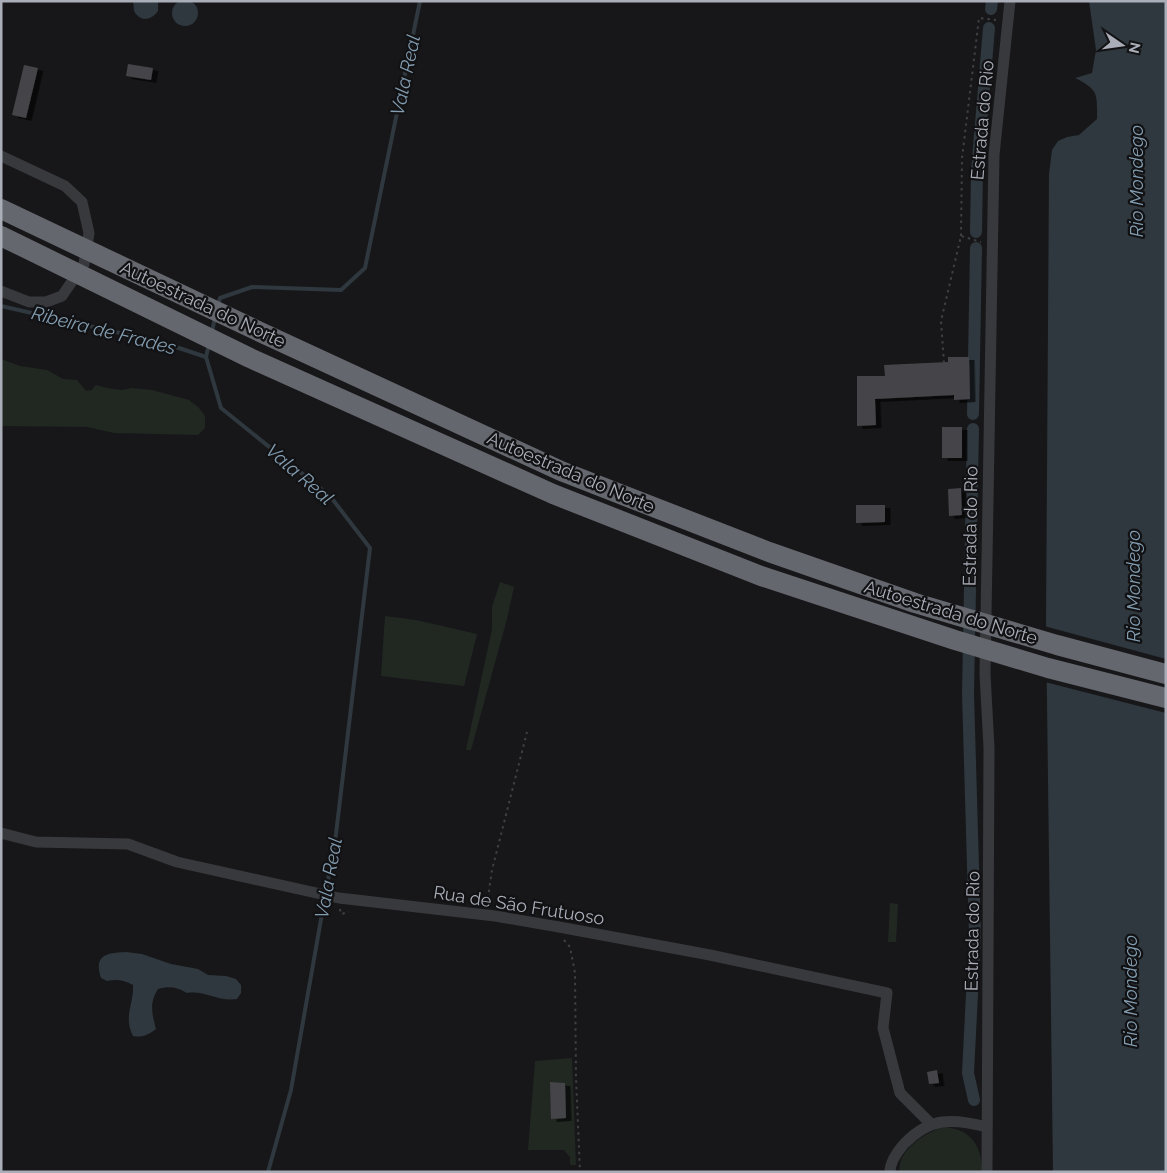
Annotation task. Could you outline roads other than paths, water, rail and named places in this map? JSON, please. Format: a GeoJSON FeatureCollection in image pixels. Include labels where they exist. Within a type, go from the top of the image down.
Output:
{"type":"FeatureCollection","features":[{"type":"Feature","properties":{"kind":"highway","name":"Autoestrada do Norte"},"geometry":{"type":"LineString","coordinates":[[1,209],[258,331],[561,471],[769,552],[915,604],[1166,674]]}},
{"type":"Feature","properties":{"kind":"highway","name":"Autoestrada do Norte"},"geometry":{"type":"LineString","coordinates":[[1,236],[250,358],[553,494],[760,576],[915,628],[1039,665],[1166,698]]}},
{"type":"Feature","properties":{"kind":"street","name":"Estrada do Rio"},"geometry":{"type":"LineString","coordinates":[[987,1172],[990,874],[989,748],[985,674],[992,245],[994,155],[1010,1]]}},
{"type":"Feature","properties":{"kind":"street"},"geometry":{"type":"LineString","coordinates":[[1,156],[66,186],[82,202],[89,233],[84,264],[62,296],[46,302],[29,302],[1,291]]}},
{"type":"Feature","properties":{"kind":"street","name":"Rua de São Frutuoso"},"geometry":{"type":"LineString","coordinates":[[1,833],[36,842],[128,844],[177,862],[339,898],[495,916],[700,953],[887,993],[883,1028],[900,1092],[931,1124]]}},
{"type":"Feature","properties":{"kind":"street"},"geometry":{"type":"LineString","coordinates":[[890,1172],[894,1157],[900,1148],[910,1138],[931,1124],[954,1120],[987,1127]]}},
{"type":"Feature","properties":{"kind":"water"},"geometry":{"type":"Polygon","coordinates":[[[185,0],[194,4],[198,13],[194,22],[185,26],[176,22],[172,13],[176,4],[185,0]]]}},
{"type":"Feature","properties":{"kind":"water"},"geometry":{"type":"Polygon","coordinates":[[[133,1],[158,1],[158,11],[152,17],[146,19],[139,17],[134,11],[133,1]]]}},
{"type":"Feature","properties":{"kind":"water","name":"Rio Mondego"},"geometry":{"type":"Polygon","coordinates":[[[1089,1],[1166,1],[1166,1172],[1053,1172],[1046,623],[1049,174],[1052,150],[1058,141],[1079,135],[1097,119],[1097,104],[1093,90],[1075,78],[1092,73],[1096,50],[1089,1]]]}},
{"type":"Feature","properties":{"kind":"water"},"geometry":{"type":"Polygon","coordinates":[[[126,952],[142,954],[171,964],[198,969],[208,975],[226,976],[236,979],[241,985],[241,993],[237,999],[230,999],[200,993],[187,993],[173,988],[158,989],[152,1004],[156,1029],[145,1036],[133,1036],[129,1017],[133,985],[120,980],[107,981],[101,978],[99,970],[99,964],[104,956],[126,952]]]}},
{"type":"Feature","properties":{"kind":"waterway","name":"Vala Real"},"geometry":{"type":"LineString","coordinates":[[218,305],[220,298],[252,287],[341,290],[365,268],[420,1]]}},
{"type":"Feature","properties":{"kind":"waterway"},"geometry":{"type":"LineString","coordinates":[[991,9],[992,1]]}},
{"type":"Feature","properties":{"kind":"waterway"},"geometry":{"type":"LineString","coordinates":[[976,232],[977,171],[989,28]]}},
{"type":"Feature","properties":{"kind":"waterway"},"geometry":{"type":"LineString","coordinates":[[973,414],[976,248]]}},
{"type":"Feature","properties":{"kind":"waterway","name":"Ribeira de Frades"},"geometry":{"type":"LineString","coordinates":[[1,306],[164,343],[206,357]]}},
{"type":"Feature","properties":{"kind":"waterway","name":"Vala Real"},"geometry":{"type":"LineString","coordinates":[[212,332],[215,317]]}},
{"type":"Feature","properties":{"kind":"waterway","name":"Vala Real"},"geometry":{"type":"LineString","coordinates":[[209,344],[206,357],[221,408],[330,496],[370,548],[336,834],[291,1090],[268,1172]]}},
{"type":"Feature","properties":{"kind":"waterway"},"geometry":{"type":"LineString","coordinates":[[973,429],[968,694],[975,935],[968,1073],[974,1100]]}}]}
